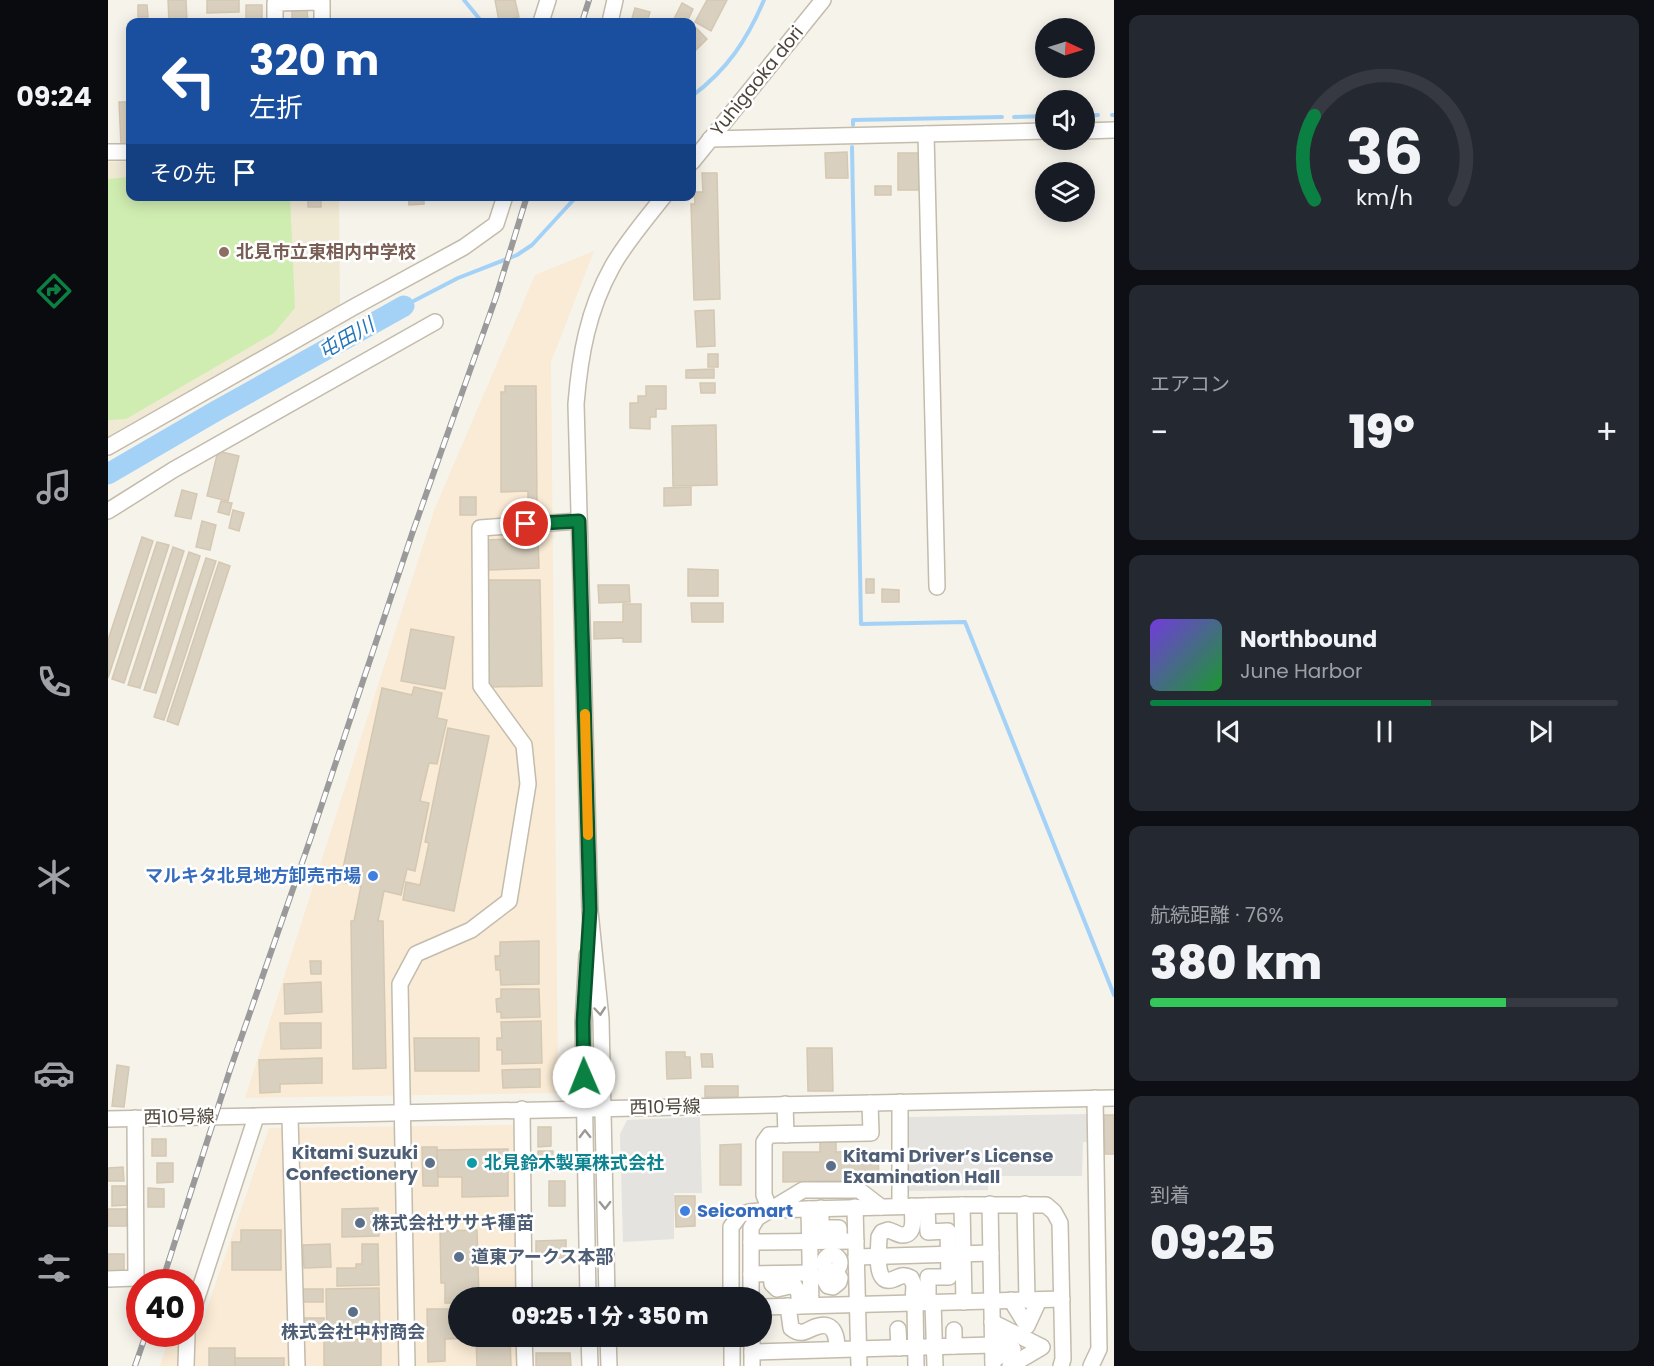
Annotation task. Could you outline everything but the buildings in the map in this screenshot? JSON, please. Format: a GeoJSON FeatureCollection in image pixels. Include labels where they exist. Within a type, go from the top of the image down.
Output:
{"type":"FeatureCollection","features":[{"type":"Feature","properties":{"kind":"street"},"geometry":{"type":"LineString","coordinates":[[543,18],[548,0]]}},
{"type":"Feature","properties":{"kind":"street"},"geometry":{"type":"LineString","coordinates":[[611,18],[615,0]]}},
{"type":"Feature","properties":{"kind":"street","name":"Yuhigaoka dori"},"geometry":{"type":"LineString","coordinates":[[696,157],[823,0]]}},
{"type":"Feature","properties":{"kind":"street"},"geometry":{"type":"LineString","coordinates":[[275,18],[275,3],[322,2],[322,18]]}},
{"type":"Feature","properties":{"kind":"street"},"geometry":{"type":"LineString","coordinates":[[1095,131],[1114,130]]}},
{"type":"Feature","properties":{"kind":"street"},"geometry":{"type":"LineString","coordinates":[[710,140],[1035,132]]}},
{"type":"Feature","properties":{"kind":"street"},"geometry":{"type":"LineString","coordinates":[[926,134],[936,587]]}},
{"type":"Feature","properties":{"kind":"street"},"geometry":{"type":"LineString","coordinates":[[108,152],[126,152]]}},
{"type":"Feature","properties":{"kind":"street"},"geometry":{"type":"LineString","coordinates":[[108,447],[464,247],[496,224],[503,201]]}},
{"type":"Feature","properties":{"kind":"street"},"geometry":{"type":"LineString","coordinates":[[607,1287],[601,1019],[590,910],[576,404],[585,335],[596,300],[613,266],[660,201]]}},
{"type":"Feature","properties":{"kind":"street"},"geometry":{"type":"LineString","coordinates":[[108,511],[173,470],[435,322]]}},
{"type":"Feature","properties":{"kind":"street"},"geometry":{"type":"LineString","coordinates":[[407,1366],[400,984],[416,954],[471,930],[509,901],[528,784],[524,745],[481,686],[480,528],[579,521]]}},
{"type":"Feature","properties":{"kind":"street"},"geometry":{"type":"LineString","coordinates":[[588,1287],[583,1022],[590,910]]}},
{"type":"Feature","properties":{"kind":"street"},"geometry":{"type":"LineString","coordinates":[[1091,1366],[1099,1349],[1095,1098]]}},
{"type":"Feature","properties":{"kind":"street","name":"西10号線"},"geometry":{"type":"LineString","coordinates":[[108,1119],[1114,1098]]}},
{"type":"Feature","properties":{"kind":"street"},"geometry":{"type":"LineString","coordinates":[[900,1102],[913,1206],[913,1227],[904,1235],[888,1230],[882,1232],[879,1237],[879,1272],[886,1280],[892,1280],[900,1275],[911,1278],[923,1303],[934,1347],[935,1366]]}},
{"type":"Feature","properties":{"kind":"street"},"geometry":{"type":"LineString","coordinates":[[770,1210],[764,1195],[764,1142],[769,1135],[871,1133],[870,1103]]}},
{"type":"Feature","properties":{"kind":"street"},"geometry":{"type":"LineString","coordinates":[[785,1104],[786,1135]]}},
{"type":"Feature","properties":{"kind":"street"},"geometry":{"type":"LineString","coordinates":[[522,1109],[524,1287]]}},
{"type":"Feature","properties":{"kind":"street"},"geometry":{"type":"LineString","coordinates":[[204,1276],[256,1117]]}},
{"type":"Feature","properties":{"kind":"street"},"geometry":{"type":"LineString","coordinates":[[290,1117],[297,1366]]}},
{"type":"Feature","properties":{"kind":"street"},"geometry":{"type":"LineString","coordinates":[[108,1279],[136,1278],[135,1118]]}},
{"type":"Feature","properties":{"kind":"street"},"geometry":{"type":"LineString","coordinates":[[751,1287],[751,1228],[758,1218],[770,1210],[803,1190],[860,1190],[881,1207]]}},
{"type":"Feature","properties":{"kind":"street"},"geometry":{"type":"LineString","coordinates":[[731,1287],[731,1227],[740,1215],[749,1212],[990,1204],[1046,1205],[1054,1212],[1060,1223],[1063,1359],[1061,1366]]}},
{"type":"Feature","properties":{"kind":"street"},"geometry":{"type":"LineString","coordinates":[[752,1359],[777,1359],[837,1349],[954,1346],[993,1352],[990,1204]]}},
{"type":"Feature","properties":{"kind":"street"},"geometry":{"type":"LineString","coordinates":[[1025,1204],[1026,1300]]}},
{"type":"Feature","properties":{"kind":"street"},"geometry":{"type":"LineString","coordinates":[[916,1366],[916,1347],[928,1277],[949,1277],[956,1254],[967,1231],[962,1205]]}},
{"type":"Feature","properties":{"kind":"street"},"geometry":{"type":"LineString","coordinates":[[913,1206],[928,1232],[948,1232],[956,1254],[968,1276],[964,1302]]}},
{"type":"Feature","properties":{"kind":"street"},"geometry":{"type":"LineString","coordinates":[[855,1208],[859,1366]]}},
{"type":"Feature","properties":{"kind":"street"},"geometry":{"type":"LineString","coordinates":[[815,1209],[821,1228],[839,1228],[839,1241]]}},
{"type":"Feature","properties":{"kind":"street"},"geometry":{"type":"LineString","coordinates":[[815,1209],[810,1242],[825,1273]]}},
{"type":"Feature","properties":{"kind":"street"},"geometry":{"type":"LineString","coordinates":[[751,1242],[839,1241],[856,1253],[879,1256],[991,1253]]}},
{"type":"Feature","properties":{"kind":"street"},"geometry":{"type":"LineString","coordinates":[[837,1349],[834,1330],[827,1326],[818,1326],[805,1333],[797,1333],[791,1328],[800,1306],[825,1273],[856,1253]]}},
{"type":"Feature","properties":{"kind":"street"},"geometry":{"type":"LineString","coordinates":[[751,1274],[825,1273]]}},
{"type":"Feature","properties":{"kind":"street"},"geometry":{"type":"LineString","coordinates":[[771,1274],[772,1284],[777,1289],[794,1284],[799,1293],[800,1306]]}},
{"type":"Feature","properties":{"kind":"street"},"geometry":{"type":"LineString","coordinates":[[772,1307],[1062,1299]]}},
{"type":"Feature","properties":{"kind":"street"},"geometry":{"type":"LineString","coordinates":[[992,1322],[1042,1347],[1010,1366]]}},
{"type":"Feature","properties":{"kind":"street"},"geometry":{"type":"LineString","coordinates":[[898,1329],[898,1348]]}},
{"type":"Feature","properties":{"kind":"street"},"geometry":{"type":"LineString","coordinates":[[954,1330],[954,1346]]}},
{"type":"Feature","properties":{"kind":"street"},"geometry":{"type":"LineString","coordinates":[[186,1366],[187,1347]]}},
{"type":"Feature","properties":{"kind":"street"},"geometry":{"type":"LineString","coordinates":[[524,1347],[525,1366]]}},
{"type":"Feature","properties":{"kind":"street"},"geometry":{"type":"LineString","coordinates":[[589,1347],[590,1366]]}},
{"type":"Feature","properties":{"kind":"street"},"geometry":{"type":"LineString","coordinates":[[608,1347],[609,1366]]}},
{"type":"Feature","properties":{"kind":"street"},"geometry":{"type":"LineString","coordinates":[[732,1347],[732,1366]]}},
{"type":"Feature","properties":{"kind":"shaded area","name":"北見市立東相内中学校"},"geometry":{"type":"Polygon","coordinates":[[[126,161],[126,201],[339,201],[340,307],[108,439],[108,162],[126,161]]]}},
{"type":"Feature","properties":{"kind":"shaded area"},"geometry":{"type":"Polygon","coordinates":[[[594,251],[551,362],[558,1093],[245,1098],[435,508],[535,275],[594,251]]]}},
{"type":"Feature","properties":{"kind":"shaded area"},"geometry":{"type":"Polygon","coordinates":[[[1090,1114],[1090,1142],[1083,1142],[1082,1176],[988,1176],[988,1190],[908,1191],[907,1117],[1090,1114]]]}},
{"type":"Feature","properties":{"kind":"shaded area"},"geometry":{"type":"Polygon","coordinates":[[[700,1117],[702,1193],[674,1193],[674,1239],[623,1242],[620,1134],[627,1120],[700,1117]]]}},
{"type":"Feature","properties":{"kind":"shaded area"},"geometry":{"type":"Polygon","coordinates":[[[513,1125],[516,1287],[448,1287],[448,1347],[517,1347],[518,1366],[160,1366],[166,1347],[204,1347],[204,1317],[269,1128],[513,1125]]]}},
{"type":"Feature","properties":{"kind":"green space","name":"北見市立東相内中学校"},"geometry":{"type":"Polygon","coordinates":[[[126,177],[126,201],[290,201],[295,308],[274,333],[126,419],[108,420],[108,179],[126,177]]]}},
{"type":"Feature","properties":{"kind":"waterway"},"geometry":{"type":"LineString","coordinates":[[464,0],[479,18]]}},
{"type":"Feature","properties":{"kind":"waterway","name":"屯田川"},"geometry":{"type":"LineString","coordinates":[[696,93],[716,76],[735,53],[764,0]]}},
{"type":"Feature","properties":{"kind":"waterway"},"geometry":{"type":"LineString","coordinates":[[1014,117],[1035,116]]}},
{"type":"Feature","properties":{"kind":"waterway"},"geometry":{"type":"LineString","coordinates":[[853,125],[853,120],[1002,117]]}},
{"type":"Feature","properties":{"kind":"waterway"},"geometry":{"type":"LineString","coordinates":[[852,147],[861,624],[965,622],[1114,995]]}},
{"type":"Feature","properties":{"kind":"waterway","name":"屯田川"},"geometry":{"type":"LineString","coordinates":[[404,306],[458,278],[517,255],[532,245],[572,201]]}},
{"type":"Feature","properties":{"kind":"waterway","name":"屯田川"},"geometry":{"type":"LineString","coordinates":[[108,474],[404,306]]}},
{"type":"Feature","properties":{"kind":"railway"},"geometry":{"type":"LineString","coordinates":[[583,18],[589,0]]}},
{"type":"Feature","properties":{"kind":"railway"},"geometry":{"type":"LineString","coordinates":[[166,1269],[230,1070],[310,840],[412,534],[496,297],[525,201]]}},
{"type":"Feature","properties":{"kind":"railway"},"geometry":{"type":"LineString","coordinates":[[135,1366],[142,1347]]}},
{"type":"Feature","properties":{"kind":"slow traffic"},"geometry":{"type":"LineString","coordinates":[[585,714],[588,835]]}},
{"type":"Feature","properties":{"kind":"place","name":"北見市立東相内中学校"},"geometry":{"type":"Point","coordinates":[224,252]}},
{"type":"Feature","properties":{"kind":"place","name":"マルキタ北見地方卸売市場"},"geometry":{"type":"Point","coordinates":[373,876]}},
{"type":"Feature","properties":{"kind":"place","name":"Kitami Suzuki Confectionery"},"geometry":{"type":"Point","coordinates":[430,1163]}},
{"type":"Feature","properties":{"kind":"place","name":"北見鈴木製菓株式会社"},"geometry":{"type":"Point","coordinates":[472,1163]}},
{"type":"Feature","properties":{"kind":"place","name":"Kitami Driver’s License Examination Hall"},"geometry":{"type":"Point","coordinates":[831,1166]}},
{"type":"Feature","properties":{"kind":"place","name":"Seicomart"},"geometry":{"type":"Point","coordinates":[685,1211]}},
{"type":"Feature","properties":{"kind":"place","name":"株式会社ササキ種苗"},"geometry":{"type":"Point","coordinates":[360,1223]}},
{"type":"Feature","properties":{"kind":"place","name":"道東アークス本部"},"geometry":{"type":"Point","coordinates":[459,1257]}},
{"type":"Feature","properties":{"kind":"place","name":"株式会社中村商会"},"geometry":{"type":"Point","coordinates":[353,1312]}},
{"type":"Feature","properties":{"kind":"route"},"geometry":{"type":"LineString","coordinates":[[526,524],[579,521],[590,910],[583,1022],[584,1077]]}}]}
